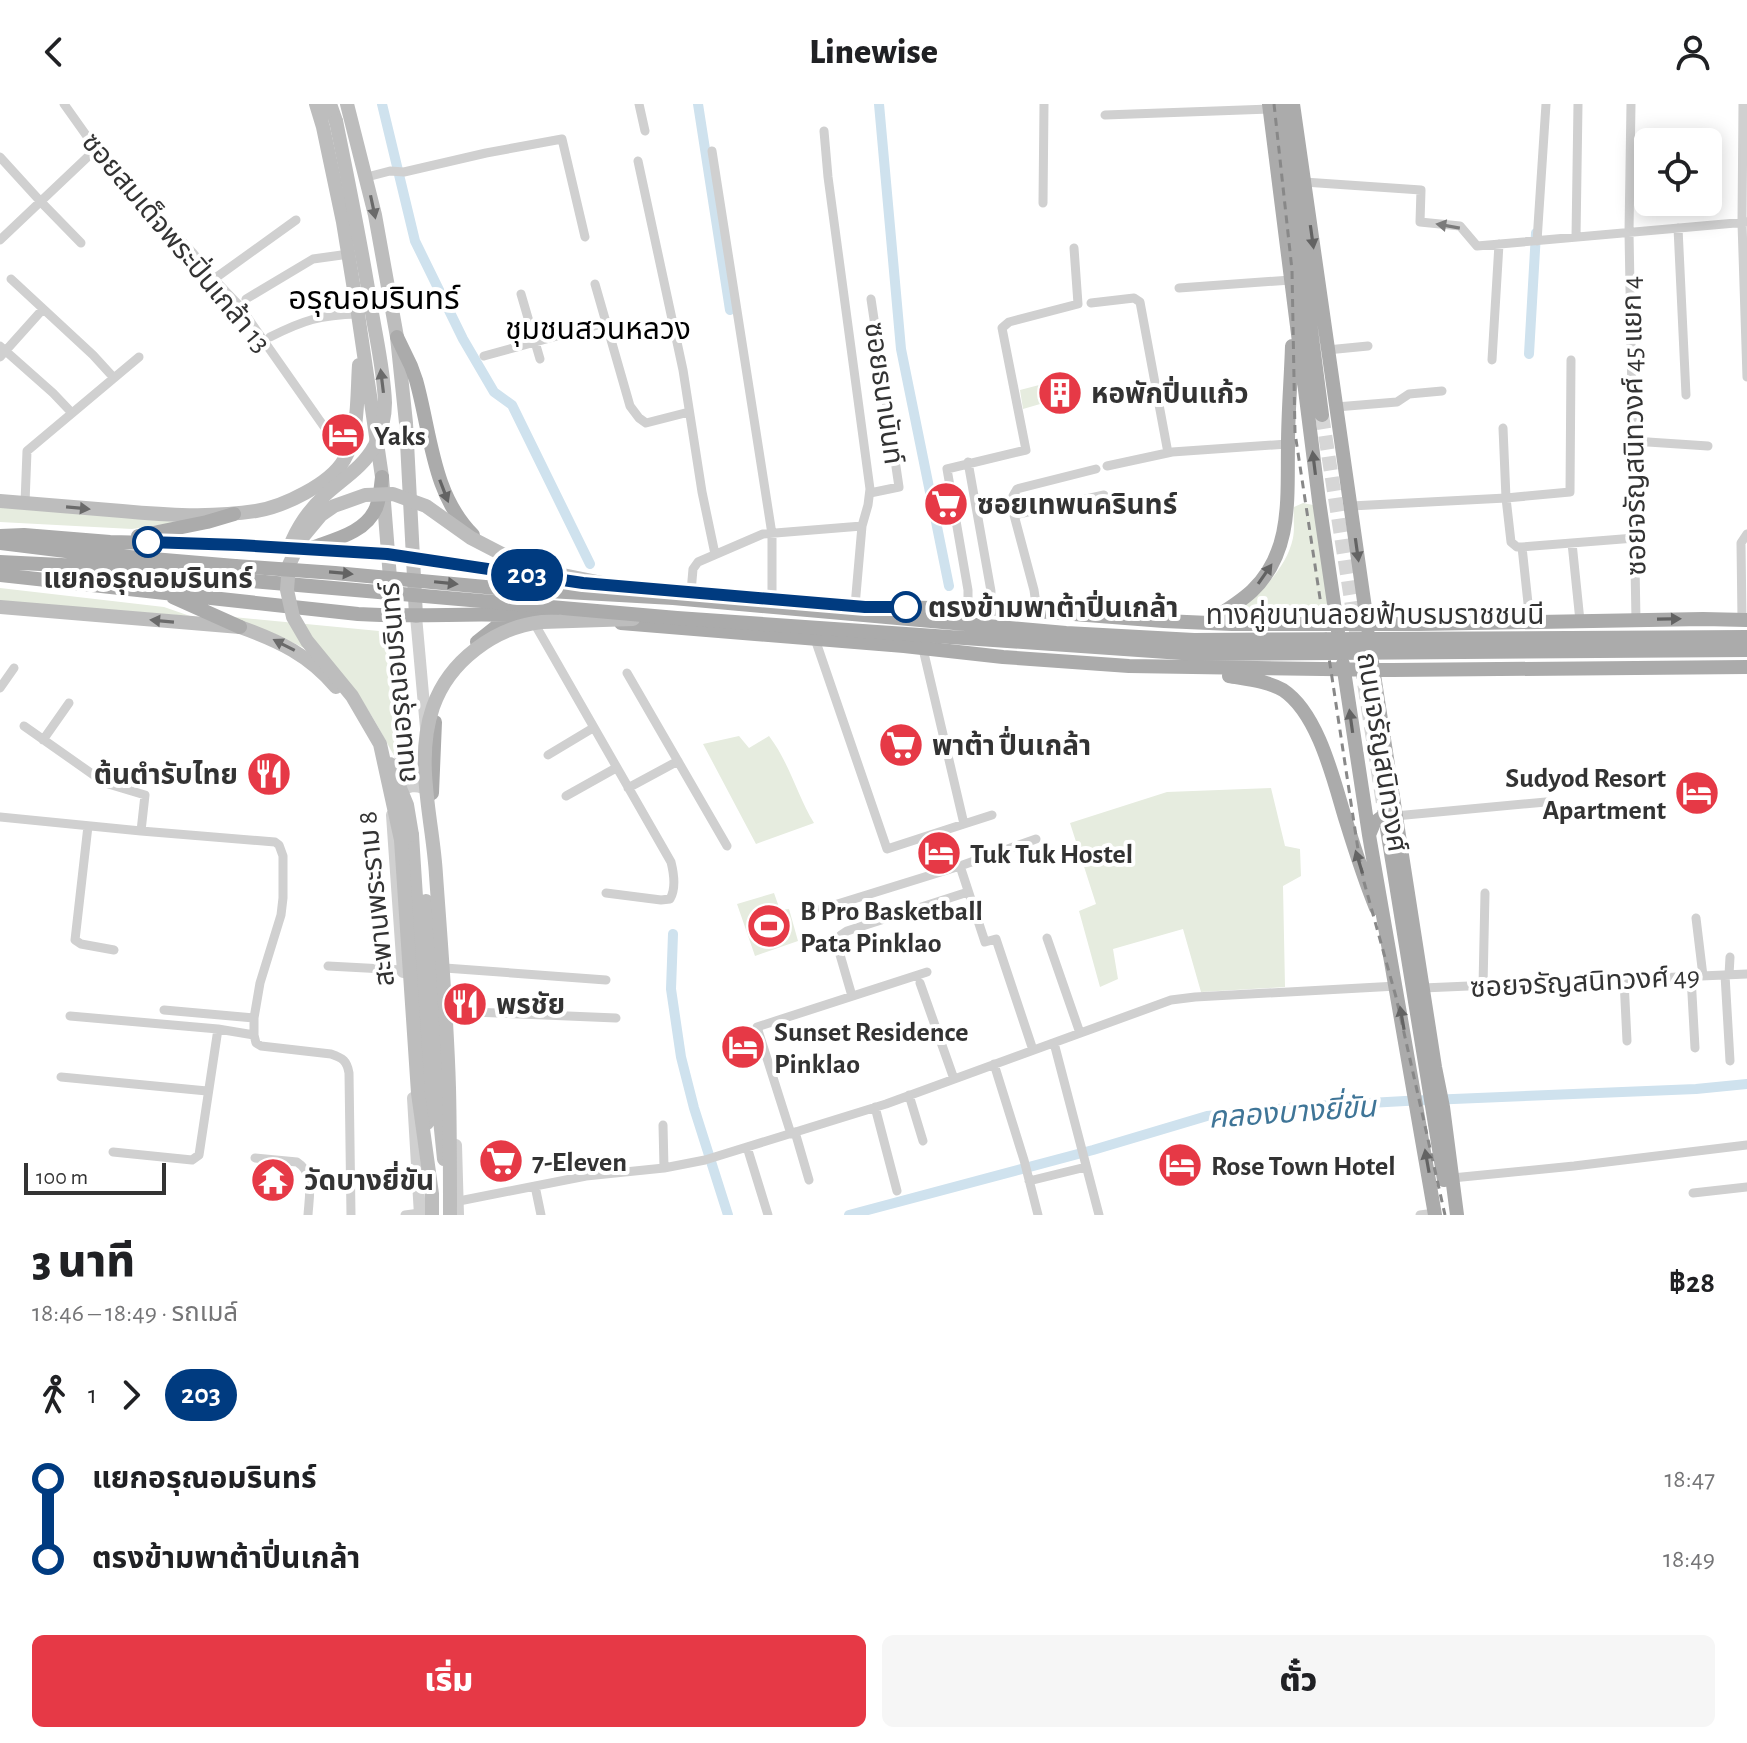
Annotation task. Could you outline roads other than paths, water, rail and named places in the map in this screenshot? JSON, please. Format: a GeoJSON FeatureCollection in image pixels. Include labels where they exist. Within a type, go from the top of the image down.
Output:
{"type":"FeatureCollection","features":[{"type":"Feature","properties":{"kind":"main road","name":"ถนนอรุณอมรินทร์"},"geometry":{"type":"LineString","coordinates":[[316,104],[349,254],[361,332],[382,477],[393,616]]}},
{"type":"Feature","properties":{"kind":"main road"},"geometry":{"type":"LineString","coordinates":[[289,565],[291,543],[302,521],[367,458],[378,437],[384,415],[384,394],[359,229],[330,104]]}},
{"type":"Feature","properties":{"kind":"main road","name":"ถนนอรุณอมรินทร์"},"geometry":{"type":"LineString","coordinates":[[347,104],[367,177],[397,337],[406,423],[416,616]]}},
{"type":"Feature","properties":{"kind":"main road","name":"ถนนจรัญสนิทวงศ์"},"geometry":{"type":"LineString","coordinates":[[1293,104],[1327,350],[1326,414],[1303,494],[1337,623],[1369,835],[1397,986],[1429,1100],[1455,1215]]}},
{"type":"Feature","properties":{"kind":"main road","name":"ถนนจรัญสนิทวงศ์"},"geometry":{"type":"LineString","coordinates":[[1274,106],[1294,308],[1351,506],[1429,1100]]}},
{"type":"Feature","properties":{"kind":"main road","name":"ถนนจรัญสนิทวงศ์"},"geometry":{"type":"LineString","coordinates":[[1274,106],[1326,414]]}},
{"type":"Feature","properties":{"kind":"main road"},"geometry":{"type":"LineString","coordinates":[[1200,629],[1258,584],[1271,566],[1303,494],[1288,444],[1294,308]]}},
{"type":"Feature","properties":{"kind":"main road"},"geometry":{"type":"LineString","coordinates":[[0,501],[168,515],[260,511],[291,500],[317,486],[346,458],[354,430],[361,332]]}},
{"type":"Feature","properties":{"kind":"main road"},"geometry":{"type":"LineString","coordinates":[[397,337],[416,380],[439,477],[452,510],[471,534],[525,575]]}},
{"type":"Feature","properties":{"kind":"main road"},"geometry":{"type":"LineString","coordinates":[[310,549],[360,528],[370,519],[378,504],[382,477]]}},
{"type":"Feature","properties":{"kind":"main road"},"geometry":{"type":"LineString","coordinates":[[289,565],[301,539],[321,515],[334,506],[365,495],[393,494],[426,506],[471,538],[526,564],[548,572],[673,598]]}},
{"type":"Feature","properties":{"kind":"main road"},"geometry":{"type":"LineString","coordinates":[[110,542],[234,514]]}},
{"type":"Feature","properties":{"kind":"main road"},"geometry":{"type":"LineString","coordinates":[[0,536],[387,554],[583,583],[860,606],[1007,623],[1200,629],[1708,634],[1746,628]]}},
{"type":"Feature","properties":{"kind":"main road","name":"ทางคู่ขนานลอยฟ้าบรมราชชนนี"},"geometry":{"type":"LineString","coordinates":[[0,543],[235,572],[677,618],[1196,654],[1747,653]]}},
{"type":"Feature","properties":{"kind":"main road","name":"ทางคู่ขนานลอยฟ้าบรมราชชนนี"},"geometry":{"type":"LineString","coordinates":[[0,562],[335,573],[496,588],[673,598],[1066,633],[1194,640],[1746,628]]}},
{"type":"Feature","properties":{"kind":"main road","name":"สะพานพระราม 8"},"geometry":{"type":"LineString","coordinates":[[289,565],[287,590],[293,617],[307,641],[352,696],[380,744],[401,840],[418,1093],[432,1194],[424,1214]]}},
{"type":"Feature","properties":{"kind":"main road"},"geometry":{"type":"LineString","coordinates":[[0,575],[358,614],[529,615],[1003,657],[1171,668],[1417,670],[1747,667]]}},
{"type":"Feature","properties":{"kind":"main road"},"geometry":{"type":"LineString","coordinates":[[579,620],[564,611],[563,600],[566,591],[583,583]]}},
{"type":"Feature","properties":{"kind":"main road"},"geometry":{"type":"LineString","coordinates":[[162,592],[277,641],[300,653],[324,673],[365,725],[377,757],[391,824]]}},
{"type":"Feature","properties":{"kind":"main road"},"geometry":{"type":"LineString","coordinates":[[860,606],[1037,611],[1200,629],[1232,624],[1636,620],[1746,628]]}},
{"type":"Feature","properties":{"kind":"main road"},"geometry":{"type":"LineString","coordinates":[[0,607],[240,627]]}},
{"type":"Feature","properties":{"kind":"main road"},"geometry":{"type":"LineString","coordinates":[[432,796],[435,722],[443,691],[457,663],[469,649],[511,615]]}},
{"type":"Feature","properties":{"kind":"main road"},"geometry":{"type":"LineString","coordinates":[[424,1214],[432,1090],[421,801],[428,726],[441,688],[483,644],[530,623],[677,618]]}},
{"type":"Feature","properties":{"kind":"main road"},"geometry":{"type":"LineString","coordinates":[[1478,623],[1460,641],[1461,652],[1469,665],[1480,669]]}},
{"type":"Feature","properties":{"kind":"main road"},"geometry":{"type":"LineString","coordinates":[[1227,669],[1240,662],[1247,652],[1247,642],[1242,632],[1232,624]]}},
{"type":"Feature","properties":{"kind":"main road"},"geometry":{"type":"LineString","coordinates":[[1415,624],[1403,631],[1396,641],[1396,653],[1405,665],[1417,670]]}},
{"type":"Feature","properties":{"kind":"main road"},"geometry":{"type":"LineString","coordinates":[[904,646],[969,645],[1196,658],[1600,657],[1747,653]]}},
{"type":"Feature","properties":{"kind":"main road"},"geometry":{"type":"LineString","coordinates":[[1171,668],[1264,684],[1282,690],[1304,712],[1323,748],[1364,878],[1387,934]]}},
{"type":"Feature","properties":{"kind":"main road"},"geometry":{"type":"LineString","coordinates":[[380,744],[407,805],[412,835],[432,1090],[455,1212]]}},
{"type":"Feature","properties":{"kind":"main road"},"geometry":{"type":"LineString","coordinates":[[424,771],[436,868],[455,1212]]}},
{"type":"Feature","properties":{"kind":"main road"},"geometry":{"type":"LineString","coordinates":[[1369,835],[1374,823],[1382,817],[1391,820],[1393,825]]}},
{"type":"Feature","properties":{"kind":"main road","name":"ถนนจรัญสนิทวงศ์"},"geometry":{"type":"LineString","coordinates":[[1393,825],[1423,988],[1433,1215]]}},
{"type":"Feature","properties":{"kind":"main road","name":"ถนนจรัญสนิทวงศ์"},"geometry":{"type":"LineString","coordinates":[[1433,1215],[1447,1177]]}},
{"type":"Feature","properties":{"kind":"street","name":"ซอยสมเด็จพระปิ่นเกล้า 13"},"geometry":{"type":"LineString","coordinates":[[64,104],[96,149],[238,304],[346,458]]}},
{"type":"Feature","properties":{"kind":"street"},"geometry":{"type":"LineString","coordinates":[[639,104],[645,131]]}},
{"type":"Feature","properties":{"kind":"street"},"geometry":{"type":"LineString","coordinates":[[1043,203],[1044,104]]}},
{"type":"Feature","properties":{"kind":"street"},"geometry":{"type":"LineString","coordinates":[[1537,241],[1546,104]]}},
{"type":"Feature","properties":{"kind":"street"},"geometry":{"type":"LineString","coordinates":[[1576,237],[1578,104]]}},
{"type":"Feature","properties":{"kind":"street","name":"ซอยจรัญสนิทวงศ์ 45 แยก 4"},"geometry":{"type":"LineString","coordinates":[[1631,104],[1629,232],[1636,620]]}},
{"type":"Feature","properties":{"kind":"street"},"geometry":{"type":"LineString","coordinates":[[1743,104],[1747,377]]}},
{"type":"Feature","properties":{"kind":"street"},"geometry":{"type":"LineString","coordinates":[[1105,115],[1159,109],[1274,106]]}},
{"type":"Feature","properties":{"kind":"street"},"geometry":{"type":"LineString","coordinates":[[824,131],[870,493],[862,526],[855,587],[860,606]]}},
{"type":"Feature","properties":{"kind":"street"},"geometry":{"type":"LineString","coordinates":[[367,177],[562,139],[585,237]]}},
{"type":"Feature","properties":{"kind":"street"},"geometry":{"type":"LineString","coordinates":[[0,240],[96,149]]}},
{"type":"Feature","properties":{"kind":"street"},"geometry":{"type":"LineString","coordinates":[[712,151],[772,534],[772,598]]}},
{"type":"Feature","properties":{"kind":"street"},"geometry":{"type":"LineString","coordinates":[[0,157],[81,243]]}},
{"type":"Feature","properties":{"kind":"street"},"geometry":{"type":"LineString","coordinates":[[638,161],[683,370],[715,554]]}},
{"type":"Feature","properties":{"kind":"street"},"geometry":{"type":"LineString","coordinates":[[1304,182],[1421,190],[1420,222],[1460,226],[1477,246],[1745,222]]}},
{"type":"Feature","properties":{"kind":"street"},"geometry":{"type":"LineString","coordinates":[[214,279],[296,220]]}},
{"type":"Feature","properties":{"kind":"street"},"geometry":{"type":"LineString","coordinates":[[1678,228],[1686,395]]}},
{"type":"Feature","properties":{"kind":"street"},"geometry":{"type":"LineString","coordinates":[[1492,360],[1499,244]]}},
{"type":"Feature","properties":{"kind":"street"},"geometry":{"type":"LineString","coordinates":[[968,608],[968,590],[947,469],[1026,450],[1002,328],[1009,322],[1078,304],[1074,248]]}},
{"type":"Feature","properties":{"kind":"street"},"geometry":{"type":"LineString","coordinates":[[246,299],[313,259],[349,254]]}},
{"type":"Feature","properties":{"kind":"street"},"geometry":{"type":"LineString","coordinates":[[11,279],[114,378]]}},
{"type":"Feature","properties":{"kind":"street"},"geometry":{"type":"LineString","coordinates":[[1179,288],[1291,280]]}},
{"type":"Feature","properties":{"kind":"street"},"geometry":{"type":"LineString","coordinates":[[595,284],[630,406],[646,423],[689,412]]}},
{"type":"Feature","properties":{"kind":"street"},"geometry":{"type":"LineString","coordinates":[[521,294],[540,359]]}},
{"type":"Feature","properties":{"kind":"street"},"geometry":{"type":"LineString","coordinates":[[1091,303],[1134,298],[1140,302],[1168,453]]}},
{"type":"Feature","properties":{"kind":"street","name":"ซอยธนานันท์"},"geometry":{"type":"LineString","coordinates":[[870,493],[899,487],[871,299]]}},
{"type":"Feature","properties":{"kind":"street"},"geometry":{"type":"LineString","coordinates":[[43,309],[2,351],[72,413]]}},
{"type":"Feature","properties":{"kind":"street"},"geometry":{"type":"LineString","coordinates":[[270,337],[316,317],[358,314]]}},
{"type":"Feature","properties":{"kind":"street"},"geometry":{"type":"LineString","coordinates":[[484,356],[605,323]]}},
{"type":"Feature","properties":{"kind":"street"},"geometry":{"type":"LineString","coordinates":[[1327,350],[1368,346]]}},
{"type":"Feature","properties":{"kind":"street"},"geometry":{"type":"LineString","coordinates":[[25,503],[27,451],[139,357]]}},
{"type":"Feature","properties":{"kind":"street"},"geometry":{"type":"LineString","coordinates":[[1351,506],[1506,498],[1570,491],[1571,360]]}},
{"type":"Feature","properties":{"kind":"street"},"geometry":{"type":"LineString","coordinates":[[1326,414],[1397,402],[1409,394],[1442,391]]}},
{"type":"Feature","properties":{"kind":"street"},"geometry":{"type":"LineString","coordinates":[[1503,428],[1511,542],[1522,547],[1635,538]]}},
{"type":"Feature","properties":{"kind":"street"},"geometry":{"type":"LineString","coordinates":[[1633,441],[1708,446]]}},
{"type":"Feature","properties":{"kind":"street"},"geometry":{"type":"LineString","coordinates":[[1107,466],[1168,453],[1288,444]]}},
{"type":"Feature","properties":{"kind":"street"},"geometry":{"type":"LineString","coordinates":[[968,462],[991,591],[990,609]]}},
{"type":"Feature","properties":{"kind":"street"},"geometry":{"type":"LineString","coordinates":[[1037,611],[1014,515],[1013,496],[1017,489],[1096,469]]}},
{"type":"Feature","properties":{"kind":"street"},"geometry":{"type":"LineString","coordinates":[[1014,515],[1104,495]]}},
{"type":"Feature","properties":{"kind":"street"},"geometry":{"type":"LineString","coordinates":[[691,592],[693,569],[698,562],[763,534],[862,526]]}},
{"type":"Feature","properties":{"kind":"street"},"geometry":{"type":"LineString","coordinates":[[1746,628],[1741,543],[1747,534]]}},
{"type":"Feature","properties":{"kind":"street"},"geometry":{"type":"LineString","coordinates":[[1572,543],[1580,621]]}},
{"type":"Feature","properties":{"kind":"street"},"geometry":{"type":"LineString","coordinates":[[1522,547],[1530,622]]}},
{"type":"Feature","properties":{"kind":"street"},"geometry":{"type":"LineString","coordinates":[[529,615],[671,862],[674,875],[673,896],[670,899],[606,893]]}},
{"type":"Feature","properties":{"kind":"street","name":"ถนนอรุณอมรินทร์"},"geometry":{"type":"LineString","coordinates":[[393,616],[402,750],[391,824],[424,1214]]}},
{"type":"Feature","properties":{"kind":"street","name":"ถนนอรุณอมรินทร์"},"geometry":{"type":"LineString","coordinates":[[416,616],[440,871],[455,1212]]}},
{"type":"Feature","properties":{"kind":"street"},"geometry":{"type":"LineString","coordinates":[[815,639],[887,849],[992,815]]}},
{"type":"Feature","properties":{"kind":"street"},"geometry":{"type":"LineString","coordinates":[[923,649],[964,824]]}},
{"type":"Feature","properties":{"kind":"street"},"geometry":{"type":"LineString","coordinates":[[0,687],[14,668]]}},
{"type":"Feature","properties":{"kind":"street"},"geometry":{"type":"LineString","coordinates":[[627,673],[727,846]]}},
{"type":"Feature","properties":{"kind":"street"},"geometry":{"type":"LineString","coordinates":[[43,740],[69,703]]}},
{"type":"Feature","properties":{"kind":"street"},"geometry":{"type":"LineString","coordinates":[[24,726],[105,783],[145,795],[141,831]]}},
{"type":"Feature","properties":{"kind":"street"},"geometry":{"type":"LineString","coordinates":[[548,755],[593,728]]}},
{"type":"Feature","properties":{"kind":"street"},"geometry":{"type":"LineString","coordinates":[[628,788],[678,761]]}},
{"type":"Feature","properties":{"kind":"street"},"geometry":{"type":"LineString","coordinates":[[566,796],[616,768]]}},
{"type":"Feature","properties":{"kind":"street"},"geometry":{"type":"LineString","coordinates":[[394,798],[401,789],[414,785],[424,787],[432,796]]}},
{"type":"Feature","properties":{"kind":"street"},"geometry":{"type":"LineString","coordinates":[[1393,825],[1546,802]]}},
{"type":"Feature","properties":{"kind":"street"},"geometry":{"type":"LineString","coordinates":[[0,817],[275,842],[279,845],[284,867],[281,915],[260,983],[254,1035],[256,1043],[261,1046],[331,1054],[342,1057],[346,1062],[349,1073],[351,1215]]}},
{"type":"Feature","properties":{"kind":"street"},"geometry":{"type":"LineString","coordinates":[[88,826],[75,940],[114,950]]}},
{"type":"Feature","properties":{"kind":"street"},"geometry":{"type":"LineString","coordinates":[[815,911],[1036,839]]}},
{"type":"Feature","properties":{"kind":"street"},"geometry":{"type":"LineString","coordinates":[[960,866],[985,942],[996,939],[1033,1050]]}},
{"type":"Feature","properties":{"kind":"street"},"geometry":{"type":"LineString","coordinates":[[852,996],[836,941],[841,935],[968,892]]}},
{"type":"Feature","properties":{"kind":"street"},"geometry":{"type":"LineString","coordinates":[[1483,986],[1485,893]]}},
{"type":"Feature","properties":{"kind":"street"},"geometry":{"type":"LineString","coordinates":[[1696,918],[1703,976]]}},
{"type":"Feature","properties":{"kind":"street"},"geometry":{"type":"LineString","coordinates":[[1047,938],[1080,1033]]}},
{"type":"Feature","properties":{"kind":"street"},"geometry":{"type":"LineString","coordinates":[[1730,957],[1727,975],[1730,1061]]}},
{"type":"Feature","properties":{"kind":"street"},"geometry":{"type":"LineString","coordinates":[[328,966],[403,970]]}},
{"type":"Feature","properties":{"kind":"street"},"geometry":{"type":"LineString","coordinates":[[445,968],[606,980]]}},
{"type":"Feature","properties":{"kind":"street"},"geometry":{"type":"LineString","coordinates":[[809,1180],[757,1027],[927,972]]}},
{"type":"Feature","properties":{"kind":"street","name":"ซอยจรัญสนิทวงศ์ 49"},"geometry":{"type":"LineString","coordinates":[[1423,988],[1747,974]]}},
{"type":"Feature","properties":{"kind":"street"},"geometry":{"type":"LineString","coordinates":[[1691,976],[1695,1048]]}},
{"type":"Feature","properties":{"kind":"street"},"geometry":{"type":"LineString","coordinates":[[1624,980],[1627,1041]]}},
{"type":"Feature","properties":{"kind":"street"},"geometry":{"type":"LineString","coordinates":[[920,983],[954,1079]]}},
{"type":"Feature","properties":{"kind":"street"},"geometry":{"type":"LineString","coordinates":[[455,1212],[535,1186],[586,1176],[664,1168],[716,1157],[875,1107],[1171,1000],[1397,986]]}},
{"type":"Feature","properties":{"kind":"street"},"geometry":{"type":"LineString","coordinates":[[164,1010],[254,1018]]}},
{"type":"Feature","properties":{"kind":"street"},"geometry":{"type":"LineString","coordinates":[[448,1011],[616,1018]]}},
{"type":"Feature","properties":{"kind":"street"},"geometry":{"type":"LineString","coordinates":[[70,1016],[254,1035]]}},
{"type":"Feature","properties":{"kind":"street"},"geometry":{"type":"LineString","coordinates":[[113,1152],[192,1160],[199,1155],[218,1029]]}},
{"type":"Feature","properties":{"kind":"street"},"geometry":{"type":"LineString","coordinates":[[1054,1043],[1099,1215]]}},
{"type":"Feature","properties":{"kind":"street"},"geometry":{"type":"LineString","coordinates":[[994,1064],[1038,1215]]}},
{"type":"Feature","properties":{"kind":"street"},"geometry":{"type":"LineString","coordinates":[[61,1077],[207,1091]]}},
{"type":"Feature","properties":{"kind":"street"},"geometry":{"type":"LineString","coordinates":[[909,1095],[923,1141]]}},
{"type":"Feature","properties":{"kind":"street"},"geometry":{"type":"LineString","coordinates":[[875,1107],[897,1191]]}},
{"type":"Feature","properties":{"kind":"street"},"geometry":{"type":"LineString","coordinates":[[663,1125],[664,1168]]}},
{"type":"Feature","properties":{"kind":"street"},"geometry":{"type":"LineString","coordinates":[[1447,1177],[1574,1166],[1747,1145]]}},
{"type":"Feature","properties":{"kind":"street"},"geometry":{"type":"LineString","coordinates":[[747,1147],[768,1215]]}},
{"type":"Feature","properties":{"kind":"street"},"geometry":{"type":"LineString","coordinates":[[255,1158],[302,1164],[309,1177],[308,1215]]}},
{"type":"Feature","properties":{"kind":"street"},"geometry":{"type":"LineString","coordinates":[[1028,1176],[1085,1162]]}},
{"type":"Feature","properties":{"kind":"street"},"geometry":{"type":"LineString","coordinates":[[535,1186],[541,1215]]}},
{"type":"Feature","properties":{"kind":"street"},"geometry":{"type":"LineString","coordinates":[[1693,1193],[1747,1187]]}},
{"type":"Feature","properties":{"kind":"street"},"geometry":{"type":"LineString","coordinates":[[405,1215],[424,1214]]}},
{"type":"Feature","properties":{"kind":"waterway"},"geometry":{"type":"LineString","coordinates":[[382,104],[415,241],[463,339],[494,392],[512,405],[590,564]]}},
{"type":"Feature","properties":{"kind":"waterway"},"geometry":{"type":"LineString","coordinates":[[698,104],[730,310]]}},
{"type":"Feature","properties":{"kind":"waterway"},"geometry":{"type":"LineString","coordinates":[[879,104],[901,349],[949,586]]}},
{"type":"Feature","properties":{"kind":"waterway"},"geometry":{"type":"LineString","coordinates":[[1529,354],[1536,233]]}},
{"type":"Feature","properties":{"kind":"waterway"},"geometry":{"type":"LineString","coordinates":[[673,934],[671,989],[681,1057],[728,1215]]}},
{"type":"Feature","properties":{"kind":"waterway","name":"คลองบางยี่ขัน"},"geometry":{"type":"LineString","coordinates":[[849,1215],[1207,1116],[1298,1107],[1747,1084]]}},
{"type":"Feature","properties":{"kind":"tunnel"},"geometry":{"type":"LineString","coordinates":[[1322,415],[1387,829]]}},
{"type":"Feature","properties":{"kind":"railway"},"geometry":{"type":"LineString","coordinates":[[1274,104],[1292,270],[1295,433],[1359,856],[1396,997],[1445,1215]]}},
{"type":"Feature","properties":{"kind":"place","name":"หอพักปิ่นแก้ว"},"geometry":{"type":"Point","coordinates":[1060,393]}},
{"type":"Feature","properties":{"kind":"place","name":"Yaks"},"geometry":{"type":"Point","coordinates":[343,435]}},
{"type":"Feature","properties":{"kind":"place","name":"ซอยเทพนครินทร์"},"geometry":{"type":"Point","coordinates":[946,504]}},
{"type":"Feature","properties":{"kind":"place","name":"แยกอรุณอมรินทร์"},"geometry":{"type":"Point","coordinates":[148,542]}},
{"type":"Feature","properties":{"kind":"place","name":"ตรงข้ามพาต้าปิ่นเกล้า"},"geometry":{"type":"Point","coordinates":[906,607]}},
{"type":"Feature","properties":{"kind":"place","name":"พาต้า ปื่นเกล้า"},"geometry":{"type":"Point","coordinates":[901,745]}},
{"type":"Feature","properties":{"kind":"place","name":"ต้นตำรับไทย"},"geometry":{"type":"Point","coordinates":[269,774]}},
{"type":"Feature","properties":{"kind":"place","name":"Sudyod Resort Apartment"},"geometry":{"type":"Point","coordinates":[1697,793]}},
{"type":"Feature","properties":{"kind":"place","name":"Tuk Tuk Hostel"},"geometry":{"type":"Point","coordinates":[939,853]}},
{"type":"Feature","properties":{"kind":"place","name":"B Pro Basketball Pata Pinklao"},"geometry":{"type":"Point","coordinates":[769,926]}},
{"type":"Feature","properties":{"kind":"place","name":"พรชัย"},"geometry":{"type":"Point","coordinates":[465,1004]}},
{"type":"Feature","properties":{"kind":"place","name":"Sunset Residence Pinklao"},"geometry":{"type":"Point","coordinates":[743,1047]}},
{"type":"Feature","properties":{"kind":"place","name":"7-Eleven"},"geometry":{"type":"Point","coordinates":[501,1161]}},
{"type":"Feature","properties":{"kind":"place","name":"Rose Town Hotel"},"geometry":{"type":"Point","coordinates":[1180,1165]}},
{"type":"Feature","properties":{"kind":"place","name":"วัดบางยี่ขัน"},"geometry":{"type":"Point","coordinates":[273,1180]}},
{"type":"Feature","properties":{"kind":"district","name":"อรุณอมรินทร์"},"geometry":{"type":"Point","coordinates":[374,298]}},
{"type":"Feature","properties":{"kind":"district","name":"ชุมชนสวนหลวง"},"geometry":{"type":"Point","coordinates":[598,329]}}]}
